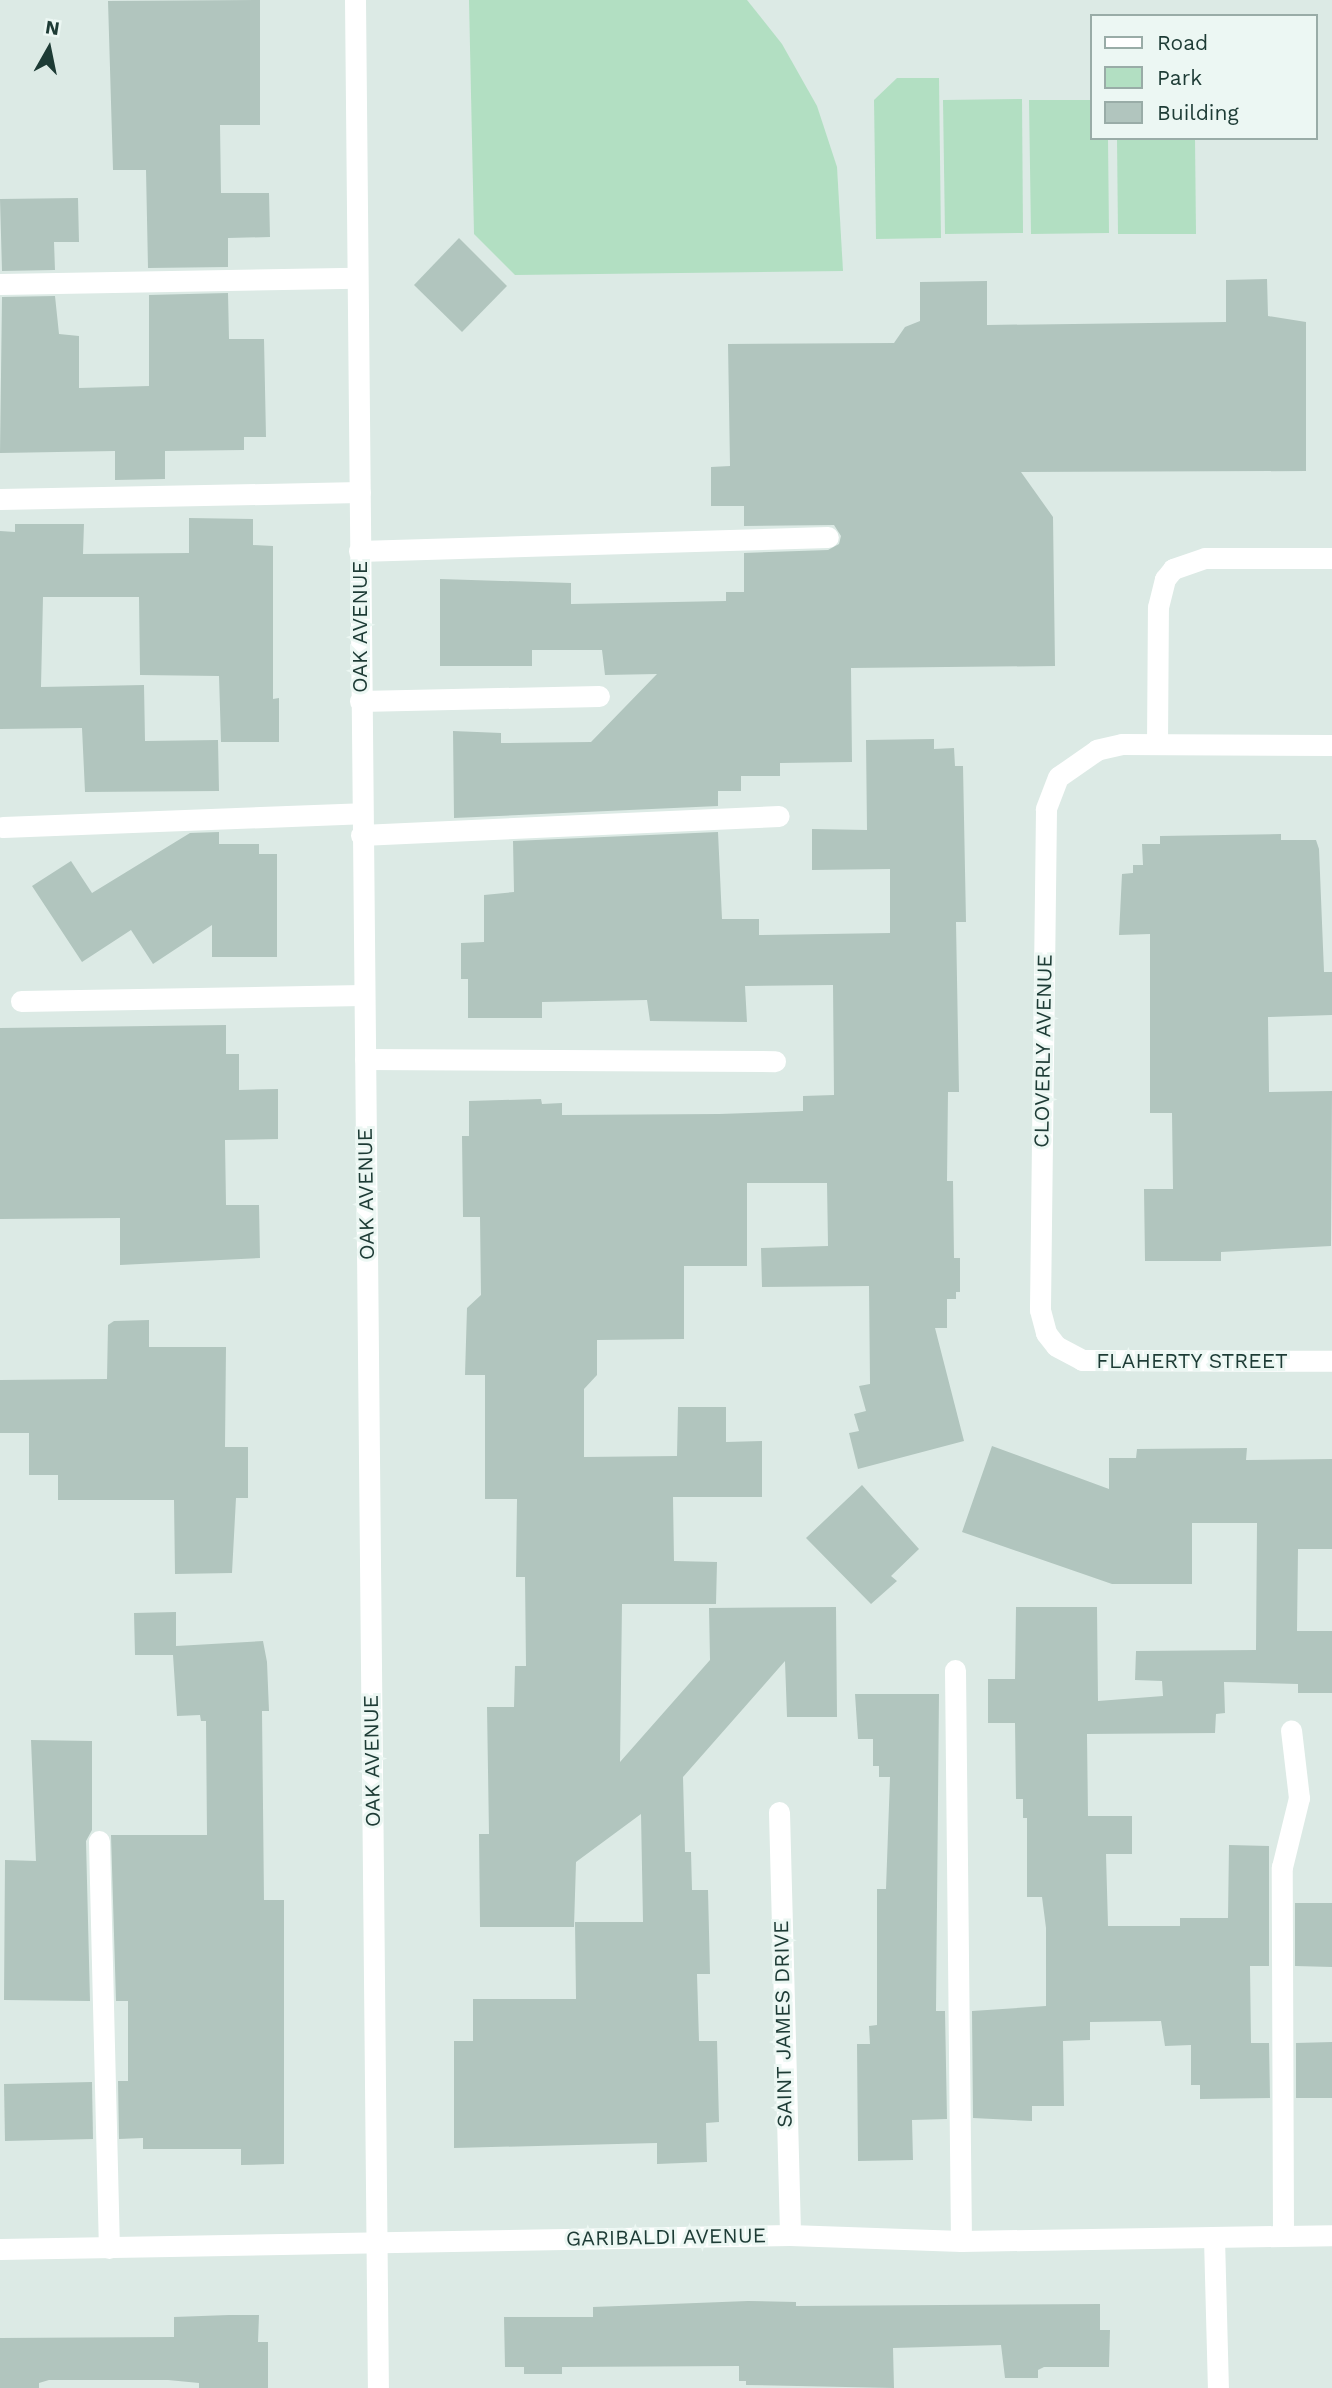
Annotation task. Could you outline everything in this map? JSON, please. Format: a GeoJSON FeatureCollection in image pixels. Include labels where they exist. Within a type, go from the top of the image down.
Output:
{"type":"FeatureCollection","features":[{"type":"Feature","properties":{"kind":"street","name":"OAK AVENUE"},"geometry":{"type":"LineString","coordinates":[[355,0],[374,2242],[378,2388]]}},
{"type":"Feature","properties":{"kind":"street"},"geometry":{"type":"LineString","coordinates":[[0,284],[356,278]]}},
{"type":"Feature","properties":{"kind":"street"},"geometry":{"type":"LineString","coordinates":[[0,499],[360,492]]}},
{"type":"Feature","properties":{"kind":"street"},"geometry":{"type":"LineString","coordinates":[[359,551],[828,537]]}},
{"type":"Feature","properties":{"kind":"street"},"geometry":{"type":"LineString","coordinates":[[1332,558],[1205,558],[1173,569],[1164,579],[1158,607],[1157,744],[1332,745]]}},
{"type":"Feature","properties":{"kind":"street"},"geometry":{"type":"LineString","coordinates":[[360,701],[599,696]]}},
{"type":"Feature","properties":{"kind":"street","name":"CLOVERLY AVENUE"},"geometry":{"type":"LineString","coordinates":[[1056,1346],[1046,1333],[1041,1310],[1046,808],[1058,777],[1075,762],[1122,744],[1157,744]]}},
{"type":"Feature","properties":{"kind":"street"},"geometry":{"type":"LineString","coordinates":[[3,827],[361,813]]}},
{"type":"Feature","properties":{"kind":"street"},"geometry":{"type":"LineString","coordinates":[[362,835],[779,816]]}},
{"type":"Feature","properties":{"kind":"street"},"geometry":{"type":"LineString","coordinates":[[21,1001],[362,995]]}},
{"type":"Feature","properties":{"kind":"street"},"geometry":{"type":"LineString","coordinates":[[365,1059],[775,1061]]}},
{"type":"Feature","properties":{"kind":"street","name":"FLAHERTY STREET"},"geometry":{"type":"LineString","coordinates":[[1056,1346],[1082,1360],[1114,1364],[1332,1362]]}},
{"type":"Feature","properties":{"kind":"street"},"geometry":{"type":"LineString","coordinates":[[955,1670],[961,2241]]}},
{"type":"Feature","properties":{"kind":"street"},"geometry":{"type":"LineString","coordinates":[[1283,2235],[1282,1867],[1298,1798],[1291,1730]]}},
{"type":"Feature","properties":{"kind":"street","name":"SAINT JAMES DRIVE"},"geometry":{"type":"LineString","coordinates":[[779,1812],[790,2235]]}},
{"type":"Feature","properties":{"kind":"street"},"geometry":{"type":"LineString","coordinates":[[99,1841],[109,2248]]}},
{"type":"Feature","properties":{"kind":"street","name":"GARIBALDI AVENUE"},"geometry":{"type":"LineString","coordinates":[[0,2249],[790,2235],[961,2241],[1332,2235]]}},
{"type":"Feature","properties":{"kind":"street"},"geometry":{"type":"LineString","coordinates":[[1214,2238],[1218,2388]]}},
{"type":"Feature","properties":{"kind":"green space"},"geometry":{"type":"Polygon","coordinates":[[[469,0],[747,0],[782,44],[817,106],[837,167],[843,271],[515,275],[474,234],[469,0]]]}},
{"type":"Feature","properties":{"kind":"green space"},"geometry":{"type":"Polygon","coordinates":[[[897,78],[939,78],[941,238],[876,239],[874,100],[897,78]]]}},
{"type":"Feature","properties":{"kind":"green space"},"geometry":{"type":"Polygon","coordinates":[[[1022,99],[1023,233],[945,234],[943,100],[1022,99]]]}},
{"type":"Feature","properties":{"kind":"green space"},"geometry":{"type":"Polygon","coordinates":[[[1029,100],[1090,100],[1090,140],[1108,140],[1109,233],[1031,234],[1029,100]]]}},
{"type":"Feature","properties":{"kind":"green space"},"geometry":{"type":"Polygon","coordinates":[[[1117,140],[1195,140],[1196,234],[1118,234],[1117,140]]]}},
{"type":"Feature","properties":{"kind":"building"},"geometry":{"type":"Polygon","coordinates":[[[260,0],[260,125],[220,125],[221,193],[269,193],[270,237],[228,238],[228,267],[148,268],[146,170],[113,170],[108,1],[260,0]]]}},
{"type":"Feature","properties":{"kind":"building"},"geometry":{"type":"Polygon","coordinates":[[[78,198],[79,242],[54,242],[55,270],[2,271],[0,199],[78,198]]]}},
{"type":"Feature","properties":{"kind":"building"},"geometry":{"type":"Polygon","coordinates":[[[459,238],[507,286],[462,332],[414,285],[459,238]]]}},
{"type":"Feature","properties":{"kind":"building"},"geometry":{"type":"Polygon","coordinates":[[[1267,279],[1268,316],[1306,322],[1306,471],[1021,472],[1053,517],[1055,666],[851,668],[852,762],[780,763],[780,776],[741,776],[741,791],[718,791],[718,806],[454,818],[453,731],[501,733],[501,743],[591,742],[657,674],[605,675],[602,650],[532,650],[532,666],[440,666],[440,579],[571,583],[571,604],[726,601],[726,592],[744,592],[744,553],[828,550],[839,544],[841,536],[834,525],[744,526],[744,506],[711,506],[711,467],[730,466],[728,344],[894,343],[905,327],[920,321],[920,282],[987,281],[987,325],[1226,322],[1226,280],[1267,279]]]}},
{"type":"Feature","properties":{"kind":"building"},"geometry":{"type":"Polygon","coordinates":[[[228,293],[229,339],[264,339],[266,437],[244,437],[244,450],[165,451],[165,479],[115,480],[115,451],[0,453],[2,297],[55,296],[59,334],[79,336],[79,388],[149,386],[149,295],[228,293]]]}},
{"type":"Feature","properties":{"kind":"building"},"geometry":{"type":"Polygon","coordinates":[[[189,518],[253,519],[253,545],[273,546],[273,699],[279,698],[279,742],[221,742],[219,676],[140,675],[139,597],[43,597],[41,687],[144,685],[145,741],[218,740],[219,791],[85,792],[82,728],[0,729],[0,531],[15,532],[15,524],[84,524],[83,554],[189,553],[189,518]]]}},
{"type":"Feature","properties":{"kind":"building"},"geometry":{"type":"Polygon","coordinates":[[[934,739],[934,749],[954,748],[955,766],[963,766],[966,922],[956,922],[959,1092],[948,1092],[947,1181],[953,1181],[954,1258],[960,1258],[960,1292],[956,1292],[956,1299],[947,1299],[947,1328],[935,1328],[964,1441],[858,1469],[849,1433],[859,1431],[854,1414],[866,1411],[859,1386],[870,1384],[869,1286],[762,1287],[761,1248],[828,1246],[827,1183],[747,1183],[747,1266],[684,1266],[684,1339],[597,1340],[597,1375],[584,1389],[584,1457],[677,1456],[678,1407],[726,1407],[726,1442],[762,1441],[762,1497],[673,1497],[674,1561],[717,1562],[716,1604],[622,1604],[620,1762],[710,1660],[709,1608],[836,1607],[837,1717],[787,1717],[785,1661],[683,1777],[685,1852],[691,1852],[692,1890],[708,1890],[710,1974],[697,1974],[699,2041],[717,2041],[719,2122],[706,2123],[707,2162],[657,2164],[657,2143],[454,2148],[454,2041],[473,2041],[473,1999],[576,1999],[575,1922],[643,1922],[641,1814],[576,1862],[574,1927],[480,1927],[479,1834],[489,1834],[487,1707],[514,1707],[515,1666],[526,1666],[525,1577],[516,1577],[517,1499],[485,1499],[485,1375],[465,1375],[467,1308],[481,1295],[480,1217],[463,1217],[462,1136],[469,1136],[469,1101],[541,1099],[542,1104],[562,1103],[562,1115],[719,1114],[803,1111],[803,1096],[834,1095],[833,985],[745,986],[747,1022],[650,1021],[647,1000],[542,1002],[542,1018],[468,1018],[468,979],[461,979],[461,943],[484,942],[484,895],[514,892],[513,841],[718,832],[722,919],[759,919],[759,935],[890,933],[890,869],[812,870],[812,829],[867,830],[866,740],[934,739]]]}},
{"type":"Feature","properties":{"kind":"building"},"geometry":{"type":"Polygon","coordinates":[[[219,832],[219,844],[259,844],[259,854],[277,854],[277,957],[212,957],[212,925],[153,964],[131,930],[82,962],[32,886],[71,861],[92,893],[190,833],[219,832]]]}},
{"type":"Feature","properties":{"kind":"building"},"geometry":{"type":"Polygon","coordinates":[[[1281,834],[1281,840],[1316,840],[1319,849],[1324,972],[1332,972],[1332,1015],[1268,1017],[1269,1092],[1332,1091],[1331,1246],[1221,1252],[1221,1261],[1145,1261],[1144,1189],[1173,1189],[1172,1113],[1150,1113],[1150,934],[1119,935],[1122,874],[1133,873],[1133,865],[1143,865],[1142,844],[1160,844],[1160,836],[1281,834]]]}},
{"type":"Feature","properties":{"kind":"building"},"geometry":{"type":"Polygon","coordinates":[[[226,1025],[226,1054],[239,1054],[239,1090],[278,1089],[278,1139],[225,1140],[226,1205],[259,1205],[260,1258],[120,1265],[120,1218],[0,1219],[0,1028],[226,1025]]]}},
{"type":"Feature","properties":{"kind":"building"},"geometry":{"type":"Polygon","coordinates":[[[149,1320],[149,1347],[226,1347],[225,1447],[248,1447],[248,1498],[236,1498],[232,1573],[175,1574],[174,1500],[58,1500],[58,1475],[29,1475],[29,1433],[0,1433],[0,1380],[107,1379],[108,1325],[114,1321],[149,1320]]]}},
{"type":"Feature","properties":{"kind":"building"},"geometry":{"type":"Polygon","coordinates":[[[992,1446],[1109,1489],[1109,1458],[1136,1458],[1137,1449],[1247,1448],[1246,1460],[1332,1459],[1332,1549],[1298,1549],[1297,1631],[1332,1631],[1332,1693],[1298,1693],[1298,1684],[1224,1682],[1225,1713],[1216,1714],[1215,1733],[1087,1734],[1088,1816],[1132,1816],[1132,1854],[1106,1854],[1108,1926],[1180,1926],[1180,1918],[1228,1918],[1229,1845],[1269,1846],[1269,1966],[1250,1966],[1251,2043],[1269,2043],[1270,2098],[1200,2099],[1200,2085],[1191,2085],[1191,2045],[1165,2046],[1161,2021],[1090,2022],[1090,2040],[1063,2041],[1064,2106],[1032,2106],[1032,2121],[973,2118],[972,2011],[1046,2006],[1046,1928],[1042,1897],[1027,1897],[1027,1818],[1023,1818],[1023,1799],[1016,1799],[1015,1723],[988,1723],[988,1679],[1015,1679],[1016,1607],[1097,1607],[1098,1701],[1163,1696],[1162,1681],[1135,1680],[1136,1651],[1256,1650],[1257,1523],[1192,1523],[1192,1584],[1112,1584],[962,1532],[992,1446]]]}},
{"type":"Feature","properties":{"kind":"building"},"geometry":{"type":"Polygon","coordinates":[[[862,1485],[919,1549],[891,1576],[897,1581],[871,1604],[806,1538],[862,1485]]]}},
{"type":"Feature","properties":{"kind":"building"},"geometry":{"type":"Polygon","coordinates":[[[176,1612],[176,1646],[263,1641],[267,1662],[269,1711],[262,1711],[264,1900],[284,1900],[284,2164],[241,2165],[241,2149],[143,2149],[143,2138],[119,2139],[118,2081],[128,2081],[128,2001],[116,2001],[111,1835],[207,1835],[206,1721],[201,1721],[200,1715],[177,1716],[173,1655],[135,1655],[134,1613],[176,1612]]]}},
{"type":"Feature","properties":{"kind":"building"},"geometry":{"type":"Polygon","coordinates":[[[855,1694],[939,1694],[936,2011],[945,2011],[947,2119],[912,2120],[913,2160],[858,2161],[857,2044],[870,2044],[869,2026],[877,2025],[877,1889],[886,1889],[890,1777],[879,1777],[879,1766],[873,1766],[873,1739],[858,1739],[855,1694]]]}},
{"type":"Feature","properties":{"kind":"building"},"geometry":{"type":"Polygon","coordinates":[[[31,1740],[92,1741],[92,1830],[86,1841],[90,2001],[4,2000],[5,1860],[36,1861],[31,1740]]]}},
{"type":"Feature","properties":{"kind":"building"},"geometry":{"type":"Polygon","coordinates":[[[1295,1903],[1332,1903],[1332,1967],[1295,1966],[1295,1903]]]}},
{"type":"Feature","properties":{"kind":"building"},"geometry":{"type":"Polygon","coordinates":[[[1332,2042],[1332,2098],[1296,2098],[1296,2043],[1332,2042]]]}},
{"type":"Feature","properties":{"kind":"building"},"geometry":{"type":"Polygon","coordinates":[[[92,2082],[93,2139],[5,2141],[4,2084],[92,2082]]]}},
{"type":"Feature","properties":{"kind":"building"},"geometry":{"type":"Polygon","coordinates":[[[748,2301],[796,2302],[796,2306],[1100,2304],[1100,2330],[1110,2330],[1109,2367],[1044,2367],[1038,2370],[1038,2378],[1005,2378],[1001,2345],[893,2348],[894,2388],[746,2385],[746,2381],[739,2381],[739,2366],[562,2367],[562,2374],[524,2374],[524,2367],[505,2367],[504,2317],[593,2317],[593,2307],[748,2301]]]}},
{"type":"Feature","properties":{"kind":"building"},"geometry":{"type":"Polygon","coordinates":[[[259,2315],[258,2342],[268,2342],[268,2388],[199,2388],[199,2383],[168,2380],[49,2380],[39,2383],[39,2388],[0,2388],[0,2338],[174,2337],[174,2317],[259,2315]]]}}]}
